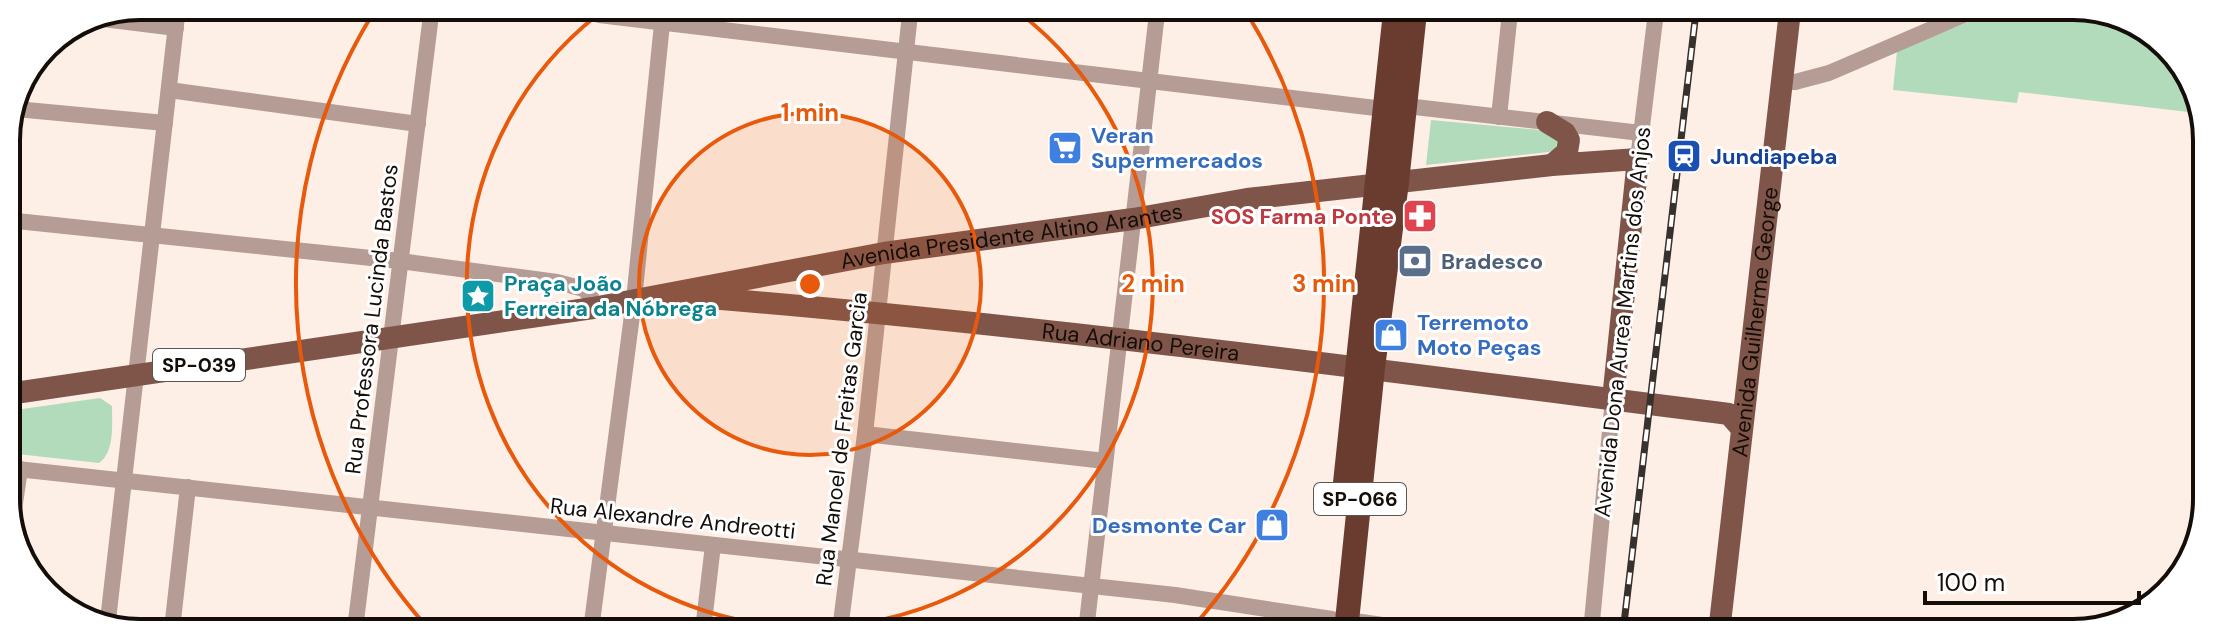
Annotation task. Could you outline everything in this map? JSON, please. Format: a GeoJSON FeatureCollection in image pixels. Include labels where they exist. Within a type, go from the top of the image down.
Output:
{"type":"FeatureCollection","features":[{"type":"Feature","properties":{"kind":"highway","name":"SP-066"},"geometry":{"type":"LineString","coordinates":[[1395,20],[1395,107]]}},
{"type":"Feature","properties":{"kind":"highway","name":"SP-066"},"geometry":{"type":"LineString","coordinates":[[1340,619],[1395,107],[1413,20]]}},
{"type":"Feature","properties":{"kind":"main road","name":"Avenida Guilherme George"},"geometry":{"type":"LineString","coordinates":[[1735,619],[1788,82],[1790,20]]}},
{"type":"Feature","properties":{"kind":"main road","name":"Avenida Guilherme George"},"geometry":{"type":"LineString","coordinates":[[1720,619],[1739,415],[1788,82],[1801,20]]}},
{"type":"Feature","properties":{"kind":"main road"},"geometry":{"type":"LineString","coordinates":[[1547,122],[1565,133],[1569,140],[1567,152],[1552,165]]}},
{"type":"Feature","properties":{"kind":"main road","name":"Avenida Presidente Altino Arantes"},"geometry":{"type":"LineString","coordinates":[[20,392],[593,308],[884,253],[1133,219],[1247,199],[1552,165],[1638,159]]}},
{"type":"Feature","properties":{"kind":"main road","name":"Avenida Dona Aurea Martins dos Anjos"},"geometry":{"type":"LineString","coordinates":[[1613,399],[1638,159]]}},
{"type":"Feature","properties":{"kind":"main road","name":"Rua Adriano Pereira"},"geometry":{"type":"LineString","coordinates":[[668,294],[878,312],[1365,367],[1739,415]]}},
{"type":"Feature","properties":{"kind":"street"},"geometry":{"type":"LineString","coordinates":[[109,615],[177,22],[141,20]]}},
{"type":"Feature","properties":{"kind":"street","name":"Rua Professora Lucinda Bastos"},"geometry":{"type":"LineString","coordinates":[[356,619],[430,20]]}},
{"type":"Feature","properties":{"kind":"street"},"geometry":{"type":"LineString","coordinates":[[592,619],[634,300],[662,20]]}},
{"type":"Feature","properties":{"kind":"street"},"geometry":{"type":"LineString","coordinates":[[677,20],[1150,81],[1641,133]]}},
{"type":"Feature","properties":{"kind":"street","name":"Rua Manoel de Freitas Garcia"},"geometry":{"type":"LineString","coordinates":[[841,619],[865,434],[909,20]]}},
{"type":"Feature","properties":{"kind":"street"},"geometry":{"type":"LineString","coordinates":[[1087,619],[1156,20]]}},
{"type":"Feature","properties":{"kind":"street"},"geometry":{"type":"LineString","coordinates":[[1499,117],[1509,20]]}},
{"type":"Feature","properties":{"kind":"street","name":"Avenida Dona Aurea Martins dos Anjos"},"geometry":{"type":"LineString","coordinates":[[1638,159],[1655,20]]}},
{"type":"Feature","properties":{"kind":"street"},"geometry":{"type":"LineString","coordinates":[[1788,82],[1829,73],[1952,20]]}},
{"type":"Feature","properties":{"kind":"street"},"geometry":{"type":"LineString","coordinates":[[169,90],[418,124]]}},
{"type":"Feature","properties":{"kind":"street"},"geometry":{"type":"LineString","coordinates":[[24,110],[165,123]]}},
{"type":"Feature","properties":{"kind":"street"},"geometry":{"type":"LineString","coordinates":[[20,221],[400,261],[557,282],[584,289],[591,297],[593,308]]}},
{"type":"Feature","properties":{"kind":"street","name":"Avenida Dona Aurea Martins dos Anjos"},"geometry":{"type":"LineString","coordinates":[[1592,619],[1613,399]]}},
{"type":"Feature","properties":{"kind":"street"},"geometry":{"type":"LineString","coordinates":[[865,434],[1105,461]]}},
{"type":"Feature","properties":{"kind":"street","name":"Rua Alexandre Andreotti"},"geometry":{"type":"LineString","coordinates":[[20,469],[1175,595],[1302,619]]}},
{"type":"Feature","properties":{"kind":"street"},"geometry":{"type":"LineString","coordinates":[[173,619],[188,487]]}},
{"type":"Feature","properties":{"kind":"street"},"geometry":{"type":"LineString","coordinates":[[704,619],[713,545]]}},
{"type":"Feature","properties":{"kind":"green space"},"geometry":{"type":"Polygon","coordinates":[[[1973,20],[2073,20],[2104,24],[2133,36],[2163,61],[2181,87],[2190,112],[2019,92],[2017,103],[1893,90],[1897,51],[1973,20]]]}},
{"type":"Feature","properties":{"kind":"green space"},"geometry":{"type":"Polygon","coordinates":[[[1431,120],[1541,130],[1558,137],[1556,149],[1426,165],[1431,120]]]}},
{"type":"Feature","properties":{"kind":"green space"},"geometry":{"type":"Polygon","coordinates":[[[100,398],[112,406],[108,452],[99,463],[20,454],[20,409],[100,398]]]}},
{"type":"Feature","properties":{"kind":"railway"},"geometry":{"type":"LineString","coordinates":[[1625,619],[1695,20]]}},
{"type":"Feature","properties":{"kind":"place","name":"Veran Supermercados"},"geometry":{"type":"Point","coordinates":[1065,148]}},
{"type":"Feature","properties":{"kind":"place","name":"Jundiapeba"},"geometry":{"type":"Point","coordinates":[1684,156]}},
{"type":"Feature","properties":{"kind":"place","name":"SOS Farma Ponte"},"geometry":{"type":"Point","coordinates":[1420,216]}},
{"type":"Feature","properties":{"kind":"place","name":"Bradesco"},"geometry":{"type":"Point","coordinates":[1415,261]}},
{"type":"Feature","properties":{"kind":"place","name":"Praça João Ferreira da Nóbrega"},"geometry":{"type":"Point","coordinates":[478,296]}},
{"type":"Feature","properties":{"kind":"place","name":"Terremoto Moto Peças"},"geometry":{"type":"Point","coordinates":[1391,335]}},
{"type":"Feature","properties":{"kind":"place","name":"Desmonte Car"},"geometry":{"type":"Point","coordinates":[1272,525]}}]}
